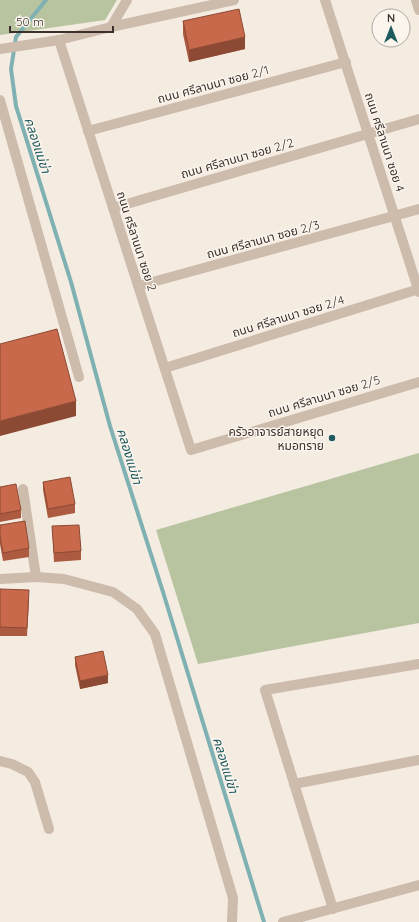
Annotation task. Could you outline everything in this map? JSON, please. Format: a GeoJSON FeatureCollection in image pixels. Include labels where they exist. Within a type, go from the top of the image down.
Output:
{"type":"FeatureCollection","features":[{"type":"Feature","properties":{"kind":"street"},"geometry":{"type":"LineString","coordinates":[[111,26],[127,0]]}},
{"type":"Feature","properties":{"kind":"street"},"geometry":{"type":"LineString","coordinates":[[0,49],[59,40],[111,26],[234,0]]}},
{"type":"Feature","properties":{"kind":"street","name":"ถนน ศรีลานนา ซอย 4"},"geometry":{"type":"LineString","coordinates":[[325,0],[419,290]]}},
{"type":"Feature","properties":{"kind":"street"},"geometry":{"type":"LineString","coordinates":[[416,0],[419,10]]}},
{"type":"Feature","properties":{"kind":"street","name":"ถนน ศรีลานนา ซอย 2"},"geometry":{"type":"LineString","coordinates":[[59,40],[191,450]]}},
{"type":"Feature","properties":{"kind":"street","name":"ถนน ศรีลานนา ซอย 2/1"},"geometry":{"type":"LineString","coordinates":[[88,131],[346,62]]}},
{"type":"Feature","properties":{"kind":"street"},"geometry":{"type":"LineString","coordinates":[[0,100],[79,377]]}},
{"type":"Feature","properties":{"kind":"street","name":"ถนน ศรีลานนา ซอย 2/2"},"geometry":{"type":"LineString","coordinates":[[113,208],[419,119]]}},
{"type":"Feature","properties":{"kind":"street","name":"ถนน ศรีลานนา ซอย 2/3"},"geometry":{"type":"LineString","coordinates":[[138,286],[395,217],[419,209]]}},
{"type":"Feature","properties":{"kind":"street","name":"ถนน ศรีลานนา ซอย 2/4"},"geometry":{"type":"LineString","coordinates":[[165,368],[419,290]]}},
{"type":"Feature","properties":{"kind":"street","name":"ถนน ศรีลานนา ซอย 2/5"},"geometry":{"type":"LineString","coordinates":[[191,450],[419,382]]}},
{"type":"Feature","properties":{"kind":"street"},"geometry":{"type":"LineString","coordinates":[[23,489],[36,577]]}},
{"type":"Feature","properties":{"kind":"street"},"geometry":{"type":"LineString","coordinates":[[0,579],[36,577],[64,579],[113,592],[138,608],[155,634],[233,898],[232,922]]}},
{"type":"Feature","properties":{"kind":"street"},"geometry":{"type":"LineString","coordinates":[[333,909],[265,690],[419,664]]}},
{"type":"Feature","properties":{"kind":"street"},"geometry":{"type":"LineString","coordinates":[[294,784],[419,760]]}},
{"type":"Feature","properties":{"kind":"street"},"geometry":{"type":"LineString","coordinates":[[0,761],[12,764],[28,772],[35,782],[49,829]]}},
{"type":"Feature","properties":{"kind":"street"},"geometry":{"type":"LineString","coordinates":[[283,922],[419,886]]}},
{"type":"Feature","properties":{"kind":"green space"},"geometry":{"type":"Polygon","coordinates":[[[0,0],[117,0],[105,20],[0,35],[0,0]]]}},
{"type":"Feature","properties":{"kind":"green space"},"geometry":{"type":"Polygon","coordinates":[[[419,453],[419,623],[198,664],[156,530],[419,453]]]}},
{"type":"Feature","properties":{"kind":"building"},"geometry":{"type":"Polygon","coordinates":[[[239,9],[245,37],[189,50],[183,21],[239,9]]]}},
{"type":"Feature","properties":{"kind":"building"},"geometry":{"type":"Polygon","coordinates":[[[57,329],[76,401],[0,421],[0,344],[57,329]]]}},
{"type":"Feature","properties":{"kind":"building"},"geometry":{"type":"Polygon","coordinates":[[[70,477],[75,504],[48,509],[43,482],[70,477]]]}},
{"type":"Feature","properties":{"kind":"building"},"geometry":{"type":"Polygon","coordinates":[[[16,484],[21,510],[0,514],[0,487],[16,484]]]}},
{"type":"Feature","properties":{"kind":"building"},"geometry":{"type":"Polygon","coordinates":[[[25,521],[29,548],[3,553],[0,525],[25,521]]]}},
{"type":"Feature","properties":{"kind":"building"},"geometry":{"type":"Polygon","coordinates":[[[79,525],[81,551],[54,553],[52,526],[79,525]]]}},
{"type":"Feature","properties":{"kind":"building"},"geometry":{"type":"Polygon","coordinates":[[[0,589],[29,590],[27,628],[0,627],[0,589]]]}},
{"type":"Feature","properties":{"kind":"building"},"geometry":{"type":"Polygon","coordinates":[[[103,651],[108,675],[80,681],[75,657],[103,651]]]}},
{"type":"Feature","properties":{"kind":"waterway","name":"คลองแม่ข่า"},"geometry":{"type":"LineString","coordinates":[[46,0],[16,37],[11,69],[16,106],[71,282],[110,426],[163,592],[264,922]]}},
{"type":"Feature","properties":{"kind":"place","name":"ครัวอาจารย์สายหยุด หมอทราย"},"geometry":{"type":"Point","coordinates":[332,438]}}]}
